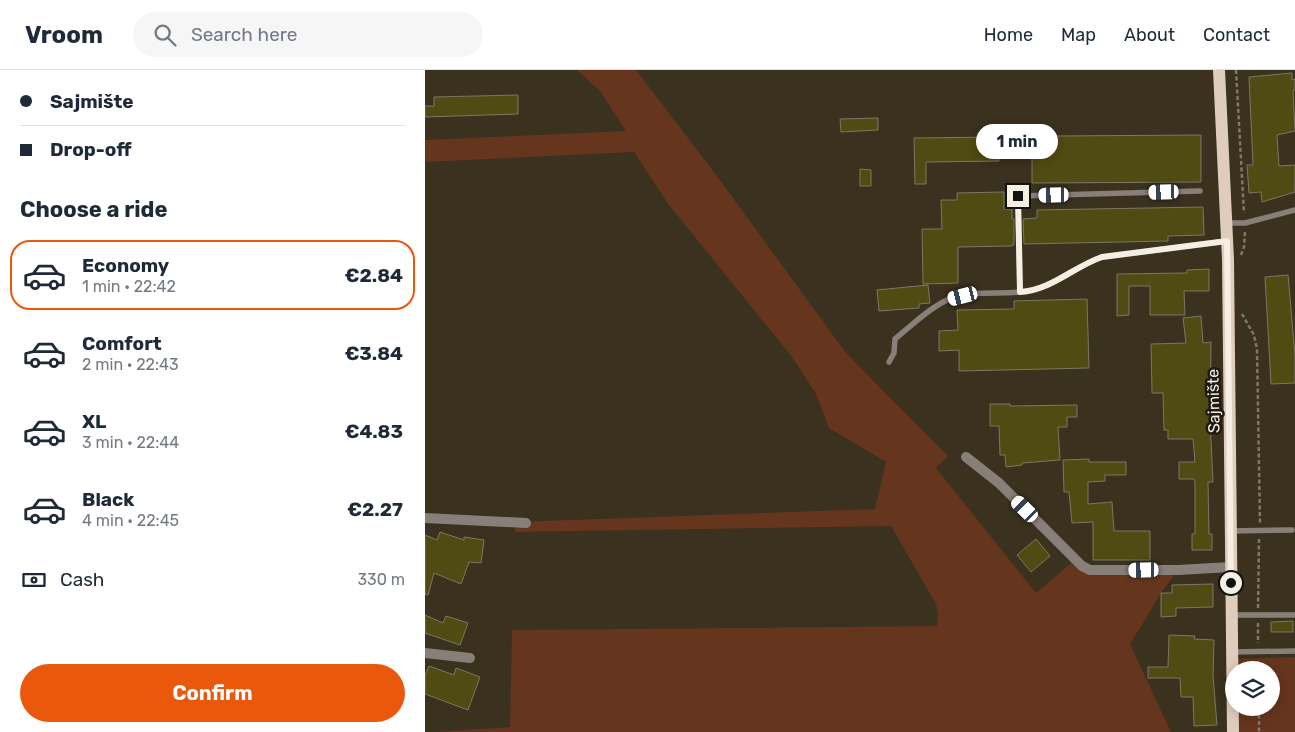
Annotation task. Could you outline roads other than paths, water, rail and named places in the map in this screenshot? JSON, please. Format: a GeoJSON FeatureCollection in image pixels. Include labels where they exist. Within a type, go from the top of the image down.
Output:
{"type":"FeatureCollection","features":[{"type":"Feature","properties":{"kind":"main road","name":"Sajmište"},"geometry":{"type":"LineString","coordinates":[[1219,70],[1227,223],[1233,732]]}},
{"type":"Feature","properties":{"kind":"street"},"geometry":{"type":"LineString","coordinates":[[967,456],[999,483],[1082,566],[1090,570],[1178,570],[1231,567]]}},
{"type":"Feature","properties":{"kind":"street"},"geometry":{"type":"LineString","coordinates":[[425,518],[526,523]]}},
{"type":"Feature","properties":{"kind":"street"},"geometry":{"type":"LineString","coordinates":[[425,654],[470,658]]}},
{"type":"Feature","properties":{"kind":"lane"},"geometry":{"type":"LineString","coordinates":[[1020,292],[1018,196],[1200,191]]}},
{"type":"Feature","properties":{"kind":"lane"},"geometry":{"type":"LineString","coordinates":[[1227,223],[1245,223],[1295,210]]}},
{"type":"Feature","properties":{"kind":"lane"},"geometry":{"type":"LineString","coordinates":[[889,362],[894,353],[895,339],[947,299],[1032,291],[1052,284],[1086,263],[1102,257],[1227,241]]}},
{"type":"Feature","properties":{"kind":"lane"},"geometry":{"type":"LineString","coordinates":[[1231,531],[1292,530]]}},
{"type":"Feature","properties":{"kind":"lane"},"geometry":{"type":"LineString","coordinates":[[1231,615],[1295,615]]}},
{"type":"Feature","properties":{"kind":"lane"},"geometry":{"type":"LineString","coordinates":[[1232,652],[1295,650]]}}]}
